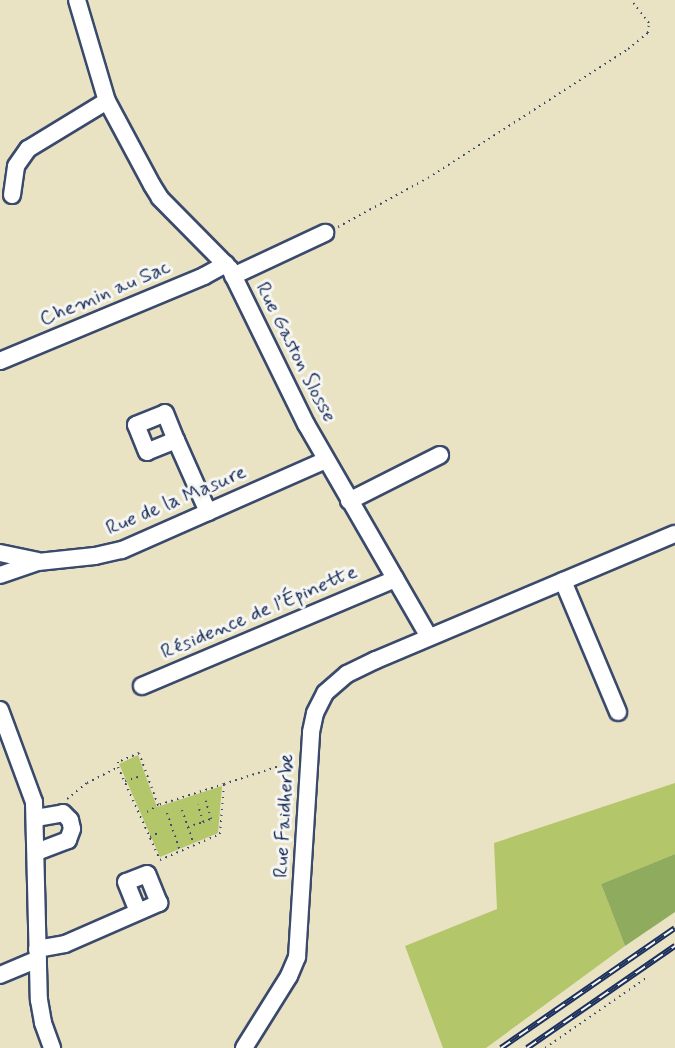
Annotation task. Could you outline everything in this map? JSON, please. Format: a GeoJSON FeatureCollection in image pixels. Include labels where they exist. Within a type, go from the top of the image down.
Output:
{"type":"FeatureCollection","features":[{"type":"Feature","properties":{"kind":"street","name":"Rue Gaston Slosse"},"geometry":{"type":"LineString","coordinates":[[77,0],[107,101],[156,192],[229,270],[326,460],[429,637]]}},
{"type":"Feature","properties":{"kind":"street"},"geometry":{"type":"LineString","coordinates":[[12,195],[16,166],[28,149],[107,101]]}},
{"type":"Feature","properties":{"kind":"street","name":"Chemin au Sac"},"geometry":{"type":"LineString","coordinates":[[0,361],[204,276],[229,270],[324,233]]}},
{"type":"Feature","properties":{"kind":"street"},"geometry":{"type":"LineString","coordinates":[[176,440],[208,512]]}},
{"type":"Feature","properties":{"kind":"street"},"geometry":{"type":"LineString","coordinates":[[349,501],[440,455]]}},
{"type":"Feature","properties":{"kind":"street","name":"Rue de la Masure"},"geometry":{"type":"LineString","coordinates":[[0,574],[38,562],[84,558],[122,550],[326,460]]}},
{"type":"Feature","properties":{"kind":"street","name":"Rue Faidherbe"},"geometry":{"type":"LineString","coordinates":[[244,1048],[289,976],[297,957],[313,719],[321,700],[329,689],[355,670],[675,534]]}},
{"type":"Feature","properties":{"kind":"street","name":"Rue de la Masure"},"geometry":{"type":"LineString","coordinates":[[0,553],[38,562]]}},
{"type":"Feature","properties":{"kind":"street","name":"Résidence de l’Épinette"},"geometry":{"type":"LineString","coordinates":[[142,686],[394,579]]}},
{"type":"Feature","properties":{"kind":"street"},"geometry":{"type":"LineString","coordinates":[[563,581],[618,712]]}},
{"type":"Feature","properties":{"kind":"street"},"geometry":{"type":"LineString","coordinates":[[0,710],[33,795],[36,818],[40,1013],[52,1048]]}},
{"type":"Feature","properties":{"kind":"street"},"geometry":{"type":"LineString","coordinates":[[36,818],[63,813],[72,825],[70,838],[37,852]]}},
{"type":"Feature","properties":{"kind":"street"},"geometry":{"type":"LineString","coordinates":[[0,975],[38,954],[138,911]]}},
{"type":"Feature","properties":{"kind":"path"},"geometry":{"type":"LineString","coordinates":[[324,233],[428,178],[634,44],[648,33],[649,23],[631,0]]}},
{"type":"Feature","properties":{"kind":"path"},"geometry":{"type":"LineString","coordinates":[[158,805],[140,753],[118,762],[118,767],[160,860],[220,834],[224,784]]}},
{"type":"Feature","properties":{"kind":"path"},"geometry":{"type":"LineString","coordinates":[[147,812],[158,805],[286,764],[309,764]]}},
{"type":"Feature","properties":{"kind":"path"},"geometry":{"type":"LineString","coordinates":[[63,813],[68,797],[105,772],[118,767]]}},
{"type":"Feature","properties":{"kind":"path"},"geometry":{"type":"LineString","coordinates":[[125,781],[141,776]]}},
{"type":"Feature","properties":{"kind":"path"},"geometry":{"type":"LineString","coordinates":[[188,827],[211,819],[206,801]]}},
{"type":"Feature","properties":{"kind":"path"},"geometry":{"type":"LineString","coordinates":[[198,805],[203,822]]}},
{"type":"Feature","properties":{"kind":"path"},"geometry":{"type":"LineString","coordinates":[[182,810],[194,845]]}},
{"type":"Feature","properties":{"kind":"path"},"geometry":{"type":"LineString","coordinates":[[167,813],[180,850]]}},
{"type":"Feature","properties":{"kind":"path"},"geometry":{"type":"LineString","coordinates":[[150,837],[160,832]]}},
{"type":"Feature","properties":{"kind":"path"},"geometry":{"type":"LineString","coordinates":[[545,1048],[646,978]]}},
{"type":"Feature","properties":{"kind":"green space"},"geometry":{"type":"Polygon","coordinates":[[[138,755],[157,807],[222,786],[218,833],[160,857],[119,764],[138,755]]]}},
{"type":"Feature","properties":{"kind":"green space"},"geometry":{"type":"Polygon","coordinates":[[[675,783],[675,854],[601,884],[625,946],[486,1048],[443,1048],[405,946],[497,909],[494,843],[675,783]]]}},
{"type":"Feature","properties":{"kind":"green space"},"geometry":{"type":"Polygon","coordinates":[[[675,854],[675,912],[625,946],[601,884],[675,854]]]}},
{"type":"Feature","properties":{"kind":"railway"},"geometry":{"type":"LineString","coordinates":[[501,1048],[675,928]]}},
{"type":"Feature","properties":{"kind":"railway"},"geometry":{"type":"LineString","coordinates":[[527,1048],[675,946]]}}]}
